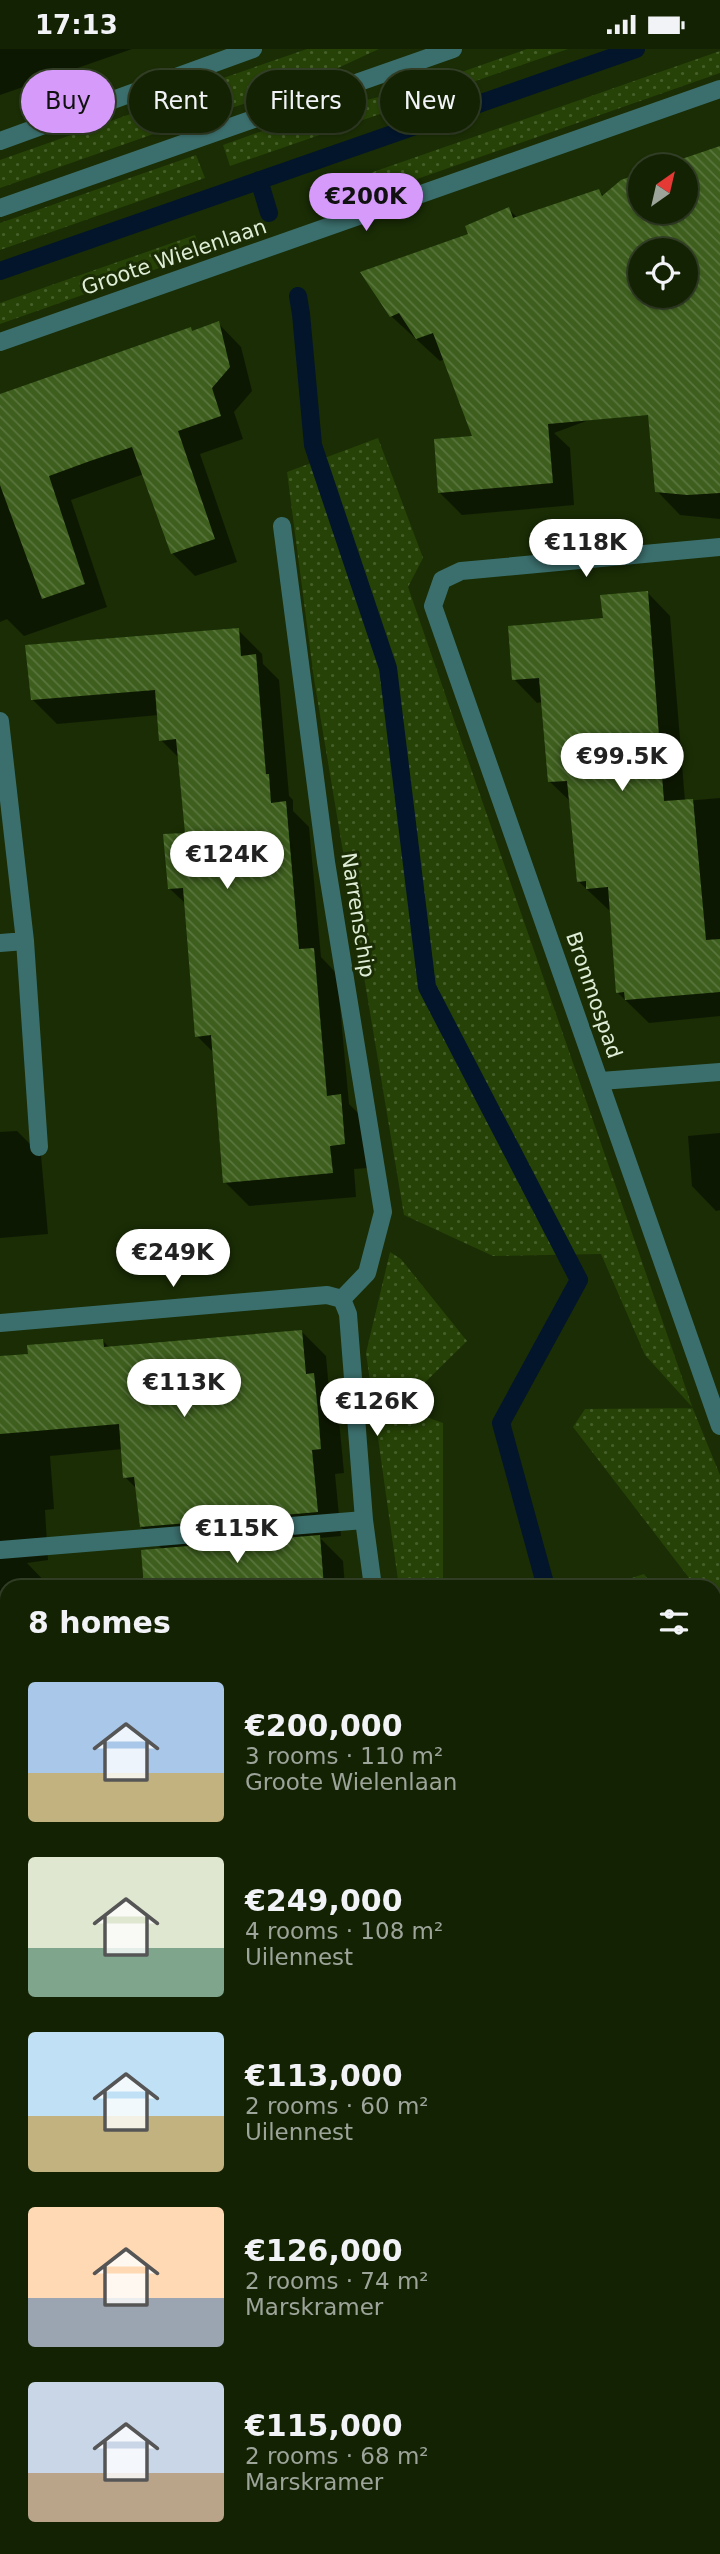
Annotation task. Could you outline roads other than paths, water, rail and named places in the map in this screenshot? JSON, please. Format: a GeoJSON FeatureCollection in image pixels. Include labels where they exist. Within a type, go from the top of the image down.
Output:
{"type":"FeatureCollection","features":[{"type":"Feature","properties":{"kind":"street"},"geometry":{"type":"LineString","coordinates":[[0,141],[185,76],[204,57],[253,49]]}},
{"type":"Feature","properties":{"kind":"street"},"geometry":{"type":"LineString","coordinates":[[0,208],[453,49]]}},
{"type":"Feature","properties":{"kind":"street","name":"Groote Wielenlaan"},"geometry":{"type":"LineString","coordinates":[[0,342],[720,89]]}},
{"type":"Feature","properties":{"kind":"street","name":"Narrenschip"},"geometry":{"type":"LineString","coordinates":[[282,526],[326,862],[383,1212],[367,1273],[342,1299]]}},
{"type":"Feature","properties":{"kind":"street","name":"Bronmospad"},"geometry":{"type":"LineString","coordinates":[[720,547],[461,571],[442,580],[433,606],[720,1426]]}},
{"type":"Feature","properties":{"kind":"street"},"geometry":{"type":"LineString","coordinates":[[0,721],[25,941],[39,1147]]}},
{"type":"Feature","properties":{"kind":"street"},"geometry":{"type":"LineString","coordinates":[[0,943],[25,941]]}},
{"type":"Feature","properties":{"kind":"street"},"geometry":{"type":"LineString","coordinates":[[601,1081],[720,1072]]}},
{"type":"Feature","properties":{"kind":"street"},"geometry":{"type":"LineString","coordinates":[[0,1323],[327,1295],[342,1299],[348,1314],[364,1520],[372,1580]]}},
{"type":"Feature","properties":{"kind":"street"},"geometry":{"type":"LineString","coordinates":[[0,1549],[364,1520]]}},
{"type":"Feature","properties":{"kind":"waterway"},"geometry":{"type":"LineString","coordinates":[[0,271],[636,49]]}},
{"type":"Feature","properties":{"kind":"waterway"},"geometry":{"type":"LineString","coordinates":[[259,180],[269,213]]}},
{"type":"Feature","properties":{"kind":"waterway"},"geometry":{"type":"LineString","coordinates":[[298,296],[313,445],[388,668],[427,987],[579,1280],[501,1423],[544,1580]]}}]}
